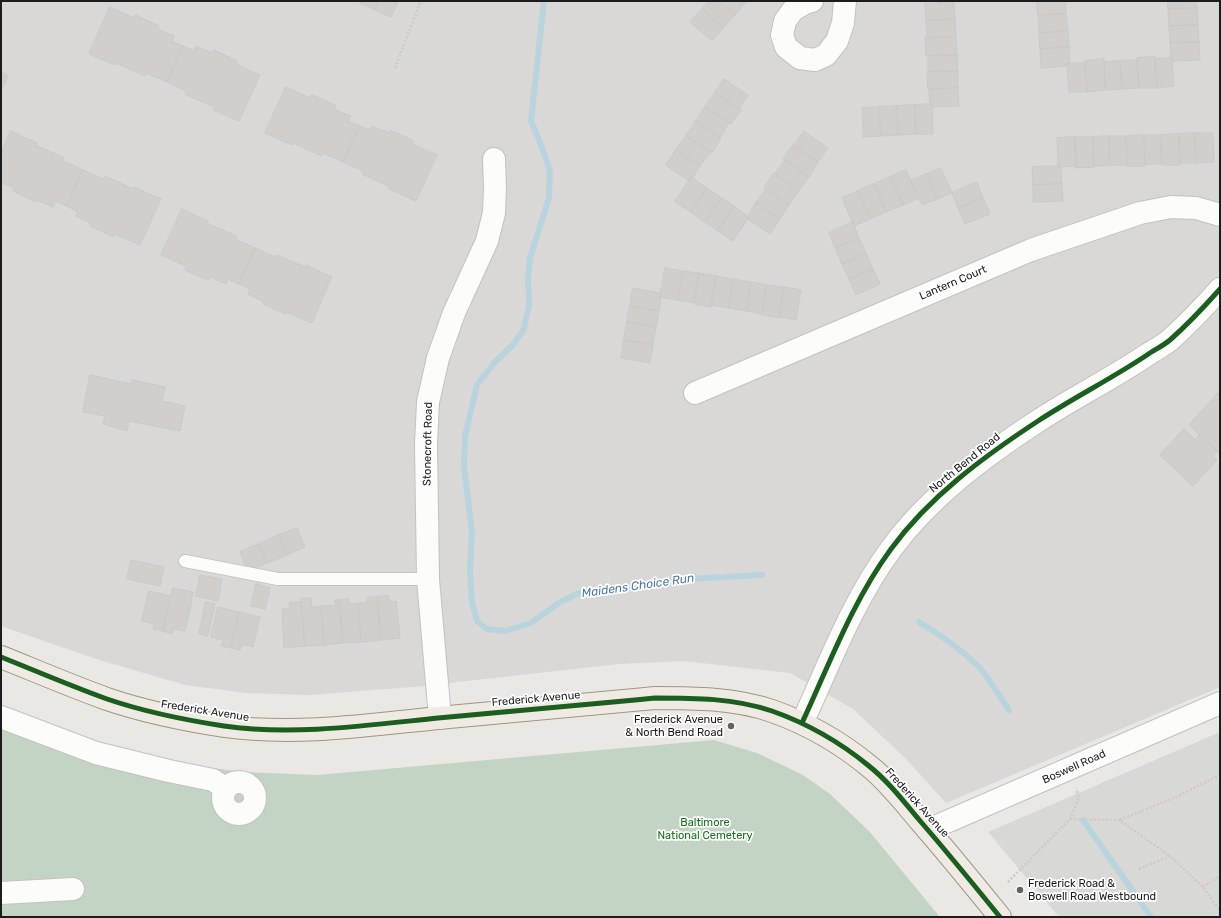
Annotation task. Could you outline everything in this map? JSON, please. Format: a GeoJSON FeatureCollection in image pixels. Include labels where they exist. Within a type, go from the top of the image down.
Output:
{"type":"FeatureCollection","features":[{"type":"Feature","properties":{"kind":"main road","name":"Frederick Avenue"},"geometry":{"type":"LineString","coordinates":[[1,657],[120,703],[146,711],[226,726],[260,729],[305,729],[362,726],[655,698],[702,698],[738,703],[771,711],[802,723],[836,743],[869,766],[893,790],[928,830],[1000,917]]}},
{"type":"Feature","properties":{"kind":"street"},"geometry":{"type":"LineString","coordinates":[[812,1],[793,10],[785,21],[782,35],[786,47],[800,58],[815,60],[826,55],[837,41],[843,23],[845,1]]}},
{"type":"Feature","properties":{"kind":"street","name":"Stonecroft Road"},"geometry":{"type":"LineString","coordinates":[[440,718],[428,579],[426,444],[428,402],[438,358],[454,313],[487,242],[494,213],[494,159]]}},
{"type":"Feature","properties":{"kind":"street","name":"Lantern Court"},"geometry":{"type":"LineString","coordinates":[[695,393],[1030,250],[1140,213],[1170,207],[1196,208],[1220,215]]}},
{"type":"Feature","properties":{"kind":"street","name":"North Bend Road"},"geometry":{"type":"LineString","coordinates":[[802,723],[864,591],[890,550],[920,514],[954,482],[999,447],[1039,420],[1134,364],[1169,341],[1199,314],[1220,289]]}},
{"type":"Feature","properties":{"kind":"street","name":"Boswell Road"},"geometry":{"type":"LineString","coordinates":[[928,830],[1220,703]]}},
{"type":"Feature","properties":{"kind":"street"},"geometry":{"type":"LineString","coordinates":[[1,717],[96,753],[213,780],[226,788]]}},
{"type":"Feature","properties":{"kind":"street"},"geometry":{"type":"LineString","coordinates":[[1,893],[73,889]]}},
{"type":"Feature","properties":{"kind":"lane"},"geometry":{"type":"LineString","coordinates":[[186,561],[278,580],[428,579]]}},
{"type":"Feature","properties":{"kind":"path"},"geometry":{"type":"LineString","coordinates":[[395,68],[421,1]]}},
{"type":"Feature","properties":{"kind":"path"},"geometry":{"type":"LineString","coordinates":[[1008,882],[1070,819],[1079,798],[1067,770]]}},
{"type":"Feature","properties":{"kind":"path"},"geometry":{"type":"LineString","coordinates":[[1070,819],[1119,820],[1178,796],[1220,775]]}},
{"type":"Feature","properties":{"kind":"path"},"geometry":{"type":"LineString","coordinates":[[1119,820],[1170,856],[1203,887],[1220,911]]}},
{"type":"Feature","properties":{"kind":"path"},"geometry":{"type":"LineString","coordinates":[[1139,870],[1170,856]]}},
{"type":"Feature","properties":{"kind":"path"},"geometry":{"type":"LineString","coordinates":[[1203,887],[1220,876]]}},
{"type":"Feature","properties":{"kind":"shaded area"},"geometry":{"type":"Polygon","coordinates":[[[1,1],[1220,1],[1220,687],[946,803],[906,759],[853,709],[790,673],[683,661],[619,664],[413,687],[309,695],[246,693],[185,685],[96,659],[1,626],[1,1]]]}},
{"type":"Feature","properties":{"kind":"shaded area"},"geometry":{"type":"Polygon","coordinates":[[[1220,732],[1220,917],[1059,917],[988,832],[1220,732]]]}},
{"type":"Feature","properties":{"kind":"green space","name":"Baltimore National Cemetery"},"geometry":{"type":"Polygon","coordinates":[[[1,708],[58,729],[171,763],[244,772],[317,775],[714,740],[757,753],[803,775],[830,794],[869,831],[940,917],[1,917],[1,708]]]}},
{"type":"Feature","properties":{"kind":"building"},"geometry":{"type":"Polygon","coordinates":[[[361,1],[379,1],[375,10],[360,3],[361,1]]]}},
{"type":"Feature","properties":{"kind":"building"},"geometry":{"type":"Polygon","coordinates":[[[379,1],[398,1],[391,17],[375,10],[379,1]]]}},
{"type":"Feature","properties":{"kind":"building"},"geometry":{"type":"Polygon","coordinates":[[[709,1],[718,1],[735,15],[723,28],[702,9],[709,1]]]}},
{"type":"Feature","properties":{"kind":"building"},"geometry":{"type":"Polygon","coordinates":[[[718,1],[745,1],[746,2],[735,15],[718,1]]]}},
{"type":"Feature","properties":{"kind":"building"},"geometry":{"type":"Polygon","coordinates":[[[1037,1],[1066,1],[1066,14],[1038,15],[1037,1]]]}},
{"type":"Feature","properties":{"kind":"building"},"geometry":{"type":"Polygon","coordinates":[[[1168,1],[1196,1],[1197,8],[1168,9],[1168,1]]]}},
{"type":"Feature","properties":{"kind":"building"},"geometry":{"type":"Polygon","coordinates":[[[954,2],[955,19],[926,21],[925,4],[954,2]]]}},
{"type":"Feature","properties":{"kind":"building"},"geometry":{"type":"Polygon","coordinates":[[[110,7],[134,18],[136,15],[159,26],[158,29],[174,36],[172,41],[183,46],[167,82],[146,73],[145,76],[116,63],[115,65],[89,54],[110,7]]]}},
{"type":"Feature","properties":{"kind":"building"},"geometry":{"type":"Polygon","coordinates":[[[1197,8],[1198,25],[1169,26],[1168,9],[1197,8]]]}},
{"type":"Feature","properties":{"kind":"building"},"geometry":{"type":"Polygon","coordinates":[[[702,9],[723,28],[712,41],[690,22],[702,9]]]}},
{"type":"Feature","properties":{"kind":"building"},"geometry":{"type":"Polygon","coordinates":[[[1066,14],[1068,31],[1039,33],[1038,15],[1066,14]]]}},
{"type":"Feature","properties":{"kind":"building"},"geometry":{"type":"Polygon","coordinates":[[[955,19],[956,37],[927,38],[926,21],[955,19]]]}},
{"type":"Feature","properties":{"kind":"building"},"geometry":{"type":"Polygon","coordinates":[[[1198,25],[1199,42],[1170,43],[1169,26],[1198,25]]]}},
{"type":"Feature","properties":{"kind":"building"},"geometry":{"type":"Polygon","coordinates":[[[1068,31],[1069,47],[1040,49],[1039,33],[1068,31]]]}},
{"type":"Feature","properties":{"kind":"building"},"geometry":{"type":"Polygon","coordinates":[[[956,37],[957,55],[926,56],[925,38],[956,37]]]}},
{"type":"Feature","properties":{"kind":"building"},"geometry":{"type":"Polygon","coordinates":[[[1199,42],[1200,60],[1172,61],[1170,43],[1199,42]]]}},
{"type":"Feature","properties":{"kind":"building"},"geometry":{"type":"Polygon","coordinates":[[[183,46],[194,51],[196,46],[212,53],[214,50],[237,61],[236,64],[260,75],[239,121],[213,110],[214,107],[185,94],[186,91],[167,82],[183,46]]]}},
{"type":"Feature","properties":{"kind":"building"},"geometry":{"type":"Polygon","coordinates":[[[1069,47],[1070,64],[1067,64],[1067,66],[1041,68],[1040,49],[1069,47]]]}},
{"type":"Feature","properties":{"kind":"building"},"geometry":{"type":"Polygon","coordinates":[[[957,55],[958,71],[928,72],[928,56],[957,55]]]}},
{"type":"Feature","properties":{"kind":"building"},"geometry":{"type":"Polygon","coordinates":[[[1155,57],[1157,88],[1139,88],[1137,58],[1155,57]]]}},
{"type":"Feature","properties":{"kind":"building"},"geometry":{"type":"Polygon","coordinates":[[[1172,58],[1174,86],[1157,88],[1155,59],[1172,58]]]}},
{"type":"Feature","properties":{"kind":"building"},"geometry":{"type":"Polygon","coordinates":[[[1104,59],[1105,90],[1087,92],[1085,61],[1104,59]]]}},
{"type":"Feature","properties":{"kind":"building"},"geometry":{"type":"Polygon","coordinates":[[[1137,60],[1139,88],[1122,89],[1120,61],[1137,60]]]}},
{"type":"Feature","properties":{"kind":"building"},"geometry":{"type":"Polygon","coordinates":[[[1120,61],[1122,89],[1105,90],[1104,62],[1120,61]]]}},
{"type":"Feature","properties":{"kind":"building"},"geometry":{"type":"Polygon","coordinates":[[[1085,63],[1087,92],[1069,92],[1067,64],[1085,63]]]}},
{"type":"Feature","properties":{"kind":"building"},"geometry":{"type":"Polygon","coordinates":[[[958,71],[958,88],[928,89],[927,72],[958,71]]]}},
{"type":"Feature","properties":{"kind":"building"},"geometry":{"type":"Polygon","coordinates":[[[1,72],[8,76],[1,90],[1,72]]]}},
{"type":"Feature","properties":{"kind":"building"},"geometry":{"type":"Polygon","coordinates":[[[724,79],[748,95],[739,109],[715,93],[724,79]]]}},
{"type":"Feature","properties":{"kind":"building"},"geometry":{"type":"Polygon","coordinates":[[[286,87],[310,98],[312,95],[336,105],[334,109],[351,116],[348,121],[360,126],[343,162],[323,153],[322,156],[293,143],[292,145],[265,133],[286,87]]]}},
{"type":"Feature","properties":{"kind":"building"},"geometry":{"type":"Polygon","coordinates":[[[958,88],[959,106],[932,107],[932,104],[930,105],[929,90],[958,88]]]}},
{"type":"Feature","properties":{"kind":"building"},"geometry":{"type":"Polygon","coordinates":[[[715,93],[741,110],[731,124],[705,107],[715,93]]]}},
{"type":"Feature","properties":{"kind":"building"},"geometry":{"type":"Polygon","coordinates":[[[932,104],[933,134],[916,134],[915,105],[932,104]]]}},
{"type":"Feature","properties":{"kind":"building"},"geometry":{"type":"Polygon","coordinates":[[[915,105],[916,134],[898,135],[897,106],[915,105]]]}},
{"type":"Feature","properties":{"kind":"building"},"geometry":{"type":"Polygon","coordinates":[[[897,106],[898,135],[881,136],[879,107],[897,106]]]}},
{"type":"Feature","properties":{"kind":"building"},"geometry":{"type":"Polygon","coordinates":[[[705,107],[729,123],[720,138],[696,121],[705,107]]]}},
{"type":"Feature","properties":{"kind":"building"},"geometry":{"type":"Polygon","coordinates":[[[879,107],[881,136],[863,137],[862,108],[879,107]]]}},
{"type":"Feature","properties":{"kind":"building"},"geometry":{"type":"Polygon","coordinates":[[[696,121],[721,138],[712,153],[686,136],[696,121]]]}},
{"type":"Feature","properties":{"kind":"building"},"geometry":{"type":"Polygon","coordinates":[[[360,126],[370,130],[372,126],[389,133],[390,130],[414,141],[412,144],[437,155],[416,201],[389,189],[390,187],[362,174],[363,171],[343,162],[360,126]]]}},
{"type":"Feature","properties":{"kind":"building"},"geometry":{"type":"Polygon","coordinates":[[[11,131],[37,143],[36,145],[64,158],[63,161],[83,170],[67,206],[56,201],[53,207],[37,200],[36,202],[13,191],[14,188],[1,182],[1,153],[11,131]]]}},
{"type":"Feature","properties":{"kind":"building"},"geometry":{"type":"Polygon","coordinates":[[[804,131],[828,148],[818,162],[794,146],[804,131]]]}},
{"type":"Feature","properties":{"kind":"building"},"geometry":{"type":"Polygon","coordinates":[[[1195,133],[1196,163],[1180,163],[1179,134],[1195,133]]]}},
{"type":"Feature","properties":{"kind":"building"},"geometry":{"type":"Polygon","coordinates":[[[1195,133],[1213,133],[1214,162],[1196,163],[1195,133]]]}},
{"type":"Feature","properties":{"kind":"building"},"geometry":{"type":"Polygon","coordinates":[[[1179,134],[1180,165],[1162,165],[1160,135],[1179,134]]]}},
{"type":"Feature","properties":{"kind":"building"},"geometry":{"type":"Polygon","coordinates":[[[1144,135],[1145,166],[1127,166],[1126,136],[1144,135]]]}},
{"type":"Feature","properties":{"kind":"building"},"geometry":{"type":"Polygon","coordinates":[[[1144,135],[1160,135],[1162,164],[1145,164],[1144,135]]]}},
{"type":"Feature","properties":{"kind":"building"},"geometry":{"type":"Polygon","coordinates":[[[686,136],[710,152],[700,166],[676,150],[686,136]]]}},
{"type":"Feature","properties":{"kind":"building"},"geometry":{"type":"Polygon","coordinates":[[[1109,136],[1110,165],[1094,166],[1093,137],[1109,136]]]}},
{"type":"Feature","properties":{"kind":"building"},"geometry":{"type":"Polygon","coordinates":[[[1109,136],[1126,136],[1127,165],[1110,165],[1109,136]]]}},
{"type":"Feature","properties":{"kind":"building"},"geometry":{"type":"Polygon","coordinates":[[[1075,137],[1093,137],[1094,167],[1076,168],[1075,137]]]}},
{"type":"Feature","properties":{"kind":"building"},"geometry":{"type":"Polygon","coordinates":[[[1075,137],[1076,166],[1058,167],[1057,138],[1075,137]]]}},
{"type":"Feature","properties":{"kind":"building"},"geometry":{"type":"Polygon","coordinates":[[[793,145],[818,162],[809,177],[783,159],[793,145]]]}},
{"type":"Feature","properties":{"kind":"building"},"geometry":{"type":"Polygon","coordinates":[[[676,150],[700,166],[689,181],[666,165],[676,150]]]}},
{"type":"Feature","properties":{"kind":"building"},"geometry":{"type":"Polygon","coordinates":[[[785,160],[809,177],[799,191],[775,174],[785,160]]]}},
{"type":"Feature","properties":{"kind":"building"},"geometry":{"type":"Polygon","coordinates":[[[1032,167],[1061,167],[1062,184],[1033,185],[1032,167]]]}},
{"type":"Feature","properties":{"kind":"building"},"geometry":{"type":"Polygon","coordinates":[[[941,168],[952,193],[937,199],[927,174],[941,168]]]}},
{"type":"Feature","properties":{"kind":"building"},"geometry":{"type":"Polygon","coordinates":[[[83,170],[103,179],[105,176],[133,189],[134,187],[161,199],[140,245],[115,234],[114,237],[90,226],[91,223],[76,216],[78,212],[67,206],[83,170]]]}},
{"type":"Feature","properties":{"kind":"building"},"geometry":{"type":"Polygon","coordinates":[[[906,170],[919,198],[903,205],[890,177],[906,170]]]}},
{"type":"Feature","properties":{"kind":"building"},"geometry":{"type":"Polygon","coordinates":[[[774,173],[799,191],[789,205],[764,188],[774,173]]]}},
{"type":"Feature","properties":{"kind":"building"},"geometry":{"type":"Polygon","coordinates":[[[927,174],[937,199],[922,205],[911,181],[927,174]]]}},
{"type":"Feature","properties":{"kind":"building"},"geometry":{"type":"Polygon","coordinates":[[[691,177],[707,188],[691,212],[675,202],[691,177]]]}},
{"type":"Feature","properties":{"kind":"building"},"geometry":{"type":"Polygon","coordinates":[[[890,177],[903,205],[886,212],[874,184],[890,177]]]}},
{"type":"Feature","properties":{"kind":"building"},"geometry":{"type":"Polygon","coordinates":[[[977,182],[983,198],[958,208],[952,193],[977,182]]]}},
{"type":"Feature","properties":{"kind":"building"},"geometry":{"type":"Polygon","coordinates":[[[874,184],[886,212],[870,219],[858,191],[874,184]]]}},
{"type":"Feature","properties":{"kind":"building"},"geometry":{"type":"Polygon","coordinates":[[[1062,184],[1063,201],[1033,202],[1033,185],[1062,184]]]}},
{"type":"Feature","properties":{"kind":"building"},"geometry":{"type":"Polygon","coordinates":[[[707,188],[722,198],[705,222],[691,212],[707,188]]]}},
{"type":"Feature","properties":{"kind":"building"},"geometry":{"type":"Polygon","coordinates":[[[766,189],[789,205],[780,219],[756,203],[766,189]]]}},
{"type":"Feature","properties":{"kind":"building"},"geometry":{"type":"Polygon","coordinates":[[[858,191],[870,219],[854,226],[842,198],[858,191]]]}},
{"type":"Feature","properties":{"kind":"building"},"geometry":{"type":"Polygon","coordinates":[[[722,198],[734,206],[718,231],[705,222],[722,198]]]}},
{"type":"Feature","properties":{"kind":"building"},"geometry":{"type":"Polygon","coordinates":[[[983,198],[990,214],[965,224],[958,208],[983,198]]]}},
{"type":"Feature","properties":{"kind":"building"},"geometry":{"type":"Polygon","coordinates":[[[756,203],[780,219],[770,234],[748,219],[748,216],[756,203]]]}},
{"type":"Feature","properties":{"kind":"building"},"geometry":{"type":"Polygon","coordinates":[[[734,206],[749,217],[733,241],[718,231],[734,206]]]}},
{"type":"Feature","properties":{"kind":"building"},"geometry":{"type":"Polygon","coordinates":[[[182,209],[208,221],[207,223],[236,236],[235,239],[255,248],[239,284],[228,279],[226,284],[210,277],[208,280],[185,270],[186,266],[161,255],[182,209]]]}},
{"type":"Feature","properties":{"kind":"building"},"geometry":{"type":"Polygon","coordinates":[[[853,222],[859,238],[835,248],[829,233],[853,222]]]}},
{"type":"Feature","properties":{"kind":"building"},"geometry":{"type":"Polygon","coordinates":[[[859,238],[866,253],[842,264],[835,248],[859,238]]]}},
{"type":"Feature","properties":{"kind":"building"},"geometry":{"type":"Polygon","coordinates":[[[255,248],[275,257],[277,255],[305,267],[306,265],[332,277],[312,323],[287,312],[286,314],[263,304],[264,302],[248,294],[250,289],[239,284],[255,248]]]}},
{"type":"Feature","properties":{"kind":"building"},"geometry":{"type":"Polygon","coordinates":[[[866,253],[873,269],[849,279],[842,264],[866,253]]]}},
{"type":"Feature","properties":{"kind":"building"},"geometry":{"type":"Polygon","coordinates":[[[665,268],[683,271],[678,300],[660,297],[665,268]]]}},
{"type":"Feature","properties":{"kind":"building"},"geometry":{"type":"Polygon","coordinates":[[[873,269],[880,284],[856,295],[849,279],[873,269]]]}},
{"type":"Feature","properties":{"kind":"building"},"geometry":{"type":"Polygon","coordinates":[[[683,271],[699,273],[694,303],[678,300],[683,271]]]}},
{"type":"Feature","properties":{"kind":"building"},"geometry":{"type":"Polygon","coordinates":[[[699,273],[716,276],[711,307],[694,304],[699,273]]]}},
{"type":"Feature","properties":{"kind":"building"},"geometry":{"type":"Polygon","coordinates":[[[716,276],[733,279],[729,308],[711,305],[716,276]]]}},
{"type":"Feature","properties":{"kind":"building"},"geometry":{"type":"Polygon","coordinates":[[[733,279],[751,282],[747,311],[729,308],[733,279]]]}},
{"type":"Feature","properties":{"kind":"building"},"geometry":{"type":"Polygon","coordinates":[[[751,282],[767,285],[762,314],[747,311],[751,282]]]}},
{"type":"Feature","properties":{"kind":"building"},"geometry":{"type":"Polygon","coordinates":[[[767,285],[784,287],[779,318],[762,315],[767,285]]]}},
{"type":"Feature","properties":{"kind":"building"},"geometry":{"type":"Polygon","coordinates":[[[784,287],[801,290],[796,320],[779,317],[784,287]]]}},
{"type":"Feature","properties":{"kind":"building"},"geometry":{"type":"Polygon","coordinates":[[[633,288],[660,293],[661,297],[659,311],[630,306],[633,288]]]}},
{"type":"Feature","properties":{"kind":"building"},"geometry":{"type":"Polygon","coordinates":[[[630,306],[659,311],[656,327],[627,322],[630,306]]]}},
{"type":"Feature","properties":{"kind":"building"},"geometry":{"type":"Polygon","coordinates":[[[627,322],[656,327],[653,344],[624,340],[627,322]]]}},
{"type":"Feature","properties":{"kind":"building"},"geometry":{"type":"Polygon","coordinates":[[[624,340],[653,344],[650,363],[621,358],[624,340]]]}},
{"type":"Feature","properties":{"kind":"building"},"geometry":{"type":"Polygon","coordinates":[[[90,375],[131,384],[132,380],[165,387],[162,401],[185,406],[180,431],[129,421],[127,431],[103,424],[105,416],[83,412],[90,375]]]}},
{"type":"Feature","properties":{"kind":"building"},"geometry":{"type":"Polygon","coordinates":[[[1220,391],[1220,454],[1189,425],[1220,391]]]}},
{"type":"Feature","properties":{"kind":"building"},"geometry":{"type":"Polygon","coordinates":[[[1184,429],[1195,440],[1199,435],[1217,451],[1213,456],[1217,460],[1193,486],[1160,455],[1184,429]]]}},
{"type":"Feature","properties":{"kind":"building"},"geometry":{"type":"Polygon","coordinates":[[[297,528],[305,547],[287,555],[279,535],[297,528]]]}},
{"type":"Feature","properties":{"kind":"building"},"geometry":{"type":"Polygon","coordinates":[[[279,535],[287,555],[267,563],[259,544],[279,535]]]}},
{"type":"Feature","properties":{"kind":"building"},"geometry":{"type":"Polygon","coordinates":[[[259,544],[267,563],[248,571],[240,552],[259,544]]]}},
{"type":"Feature","properties":{"kind":"building"},"geometry":{"type":"Polygon","coordinates":[[[131,560],[164,567],[160,586],[127,579],[131,560]]]}},
{"type":"Feature","properties":{"kind":"building"},"geometry":{"type":"Polygon","coordinates":[[[200,575],[222,579],[218,601],[196,596],[200,575]]]}},
{"type":"Feature","properties":{"kind":"building"},"geometry":{"type":"Polygon","coordinates":[[[256,584],[270,588],[265,609],[251,606],[256,584]]]}},
{"type":"Feature","properties":{"kind":"building"},"geometry":{"type":"Polygon","coordinates":[[[173,588],[193,592],[185,631],[174,629],[172,634],[163,631],[173,588]]]}},
{"type":"Feature","properties":{"kind":"building"},"geometry":{"type":"Polygon","coordinates":[[[149,591],[170,596],[163,631],[153,629],[154,624],[142,621],[149,591]]]}},
{"type":"Feature","properties":{"kind":"building"},"geometry":{"type":"Polygon","coordinates":[[[388,596],[389,602],[396,601],[400,638],[381,640],[377,597],[388,596]]]}},
{"type":"Feature","properties":{"kind":"building"},"geometry":{"type":"Polygon","coordinates":[[[377,597],[381,640],[361,642],[358,603],[367,603],[367,598],[377,597]]]}},
{"type":"Feature","properties":{"kind":"building"},"geometry":{"type":"Polygon","coordinates":[[[311,598],[312,607],[321,606],[324,645],[305,646],[301,599],[311,598]]]}},
{"type":"Feature","properties":{"kind":"building"},"geometry":{"type":"Polygon","coordinates":[[[349,599],[349,604],[358,603],[361,642],[343,643],[339,600],[349,599]]]}},
{"type":"Feature","properties":{"kind":"building"},"geometry":{"type":"Polygon","coordinates":[[[335,600],[339,600],[343,643],[324,645],[321,606],[336,605],[335,600]]]}},
{"type":"Feature","properties":{"kind":"building"},"geometry":{"type":"Polygon","coordinates":[[[206,602],[215,604],[208,636],[199,634],[206,602]]]}},
{"type":"Feature","properties":{"kind":"building"},"geometry":{"type":"Polygon","coordinates":[[[301,602],[305,646],[284,648],[282,609],[290,608],[289,603],[301,602]]]}},
{"type":"Feature","properties":{"kind":"building"},"geometry":{"type":"Polygon","coordinates":[[[218,607],[239,612],[231,648],[221,646],[223,640],[211,637],[218,607]]]}},
{"type":"Feature","properties":{"kind":"building"},"geometry":{"type":"Polygon","coordinates":[[[239,612],[260,617],[253,647],[242,644],[240,650],[231,648],[239,612]]]}},
{"type":"Feature","properties":{"kind":"waterway","name":"Maidens Choice Run"},"geometry":{"type":"LineString","coordinates":[[544,1],[531,121],[550,171],[549,198],[530,258],[528,279],[529,305],[524,329],[513,345],[495,362],[477,385],[465,436],[464,466],[472,533],[470,570],[472,603],[477,621],[487,629],[505,631],[531,623],[560,602],[579,593],[686,579],[762,575]]}},
{"type":"Feature","properties":{"kind":"waterway","name":"Maidens Choice Run"},"geometry":{"type":"LineString","coordinates":[[919,622],[965,654],[979,667],[1009,710]]}},
{"type":"Feature","properties":{"kind":"waterway","name":"Maidens Choice Run"},"geometry":{"type":"LineString","coordinates":[[1083,820],[1151,917]]}},
{"type":"Feature","properties":{"kind":"cycle path"},"geometry":{"type":"LineString","coordinates":[[802,723],[842,634],[864,590],[891,549],[922,512],[958,479],[1017,435],[1167,342],[1190,322],[1220,289]]}},
{"type":"Feature","properties":{"kind":"cycle path"},"geometry":{"type":"LineString","coordinates":[[1,657],[67,684],[136,708],[195,721],[250,729],[304,730],[359,726],[655,698],[684,698],[743,703],[772,711],[798,721],[847,749],[876,772],[890,785],[1000,917]]}},
{"type":"Feature","properties":{"kind":"place","name":"Frederick Avenue & North Bend Road"},"geometry":{"type":"Point","coordinates":[731,726]}},
{"type":"Feature","properties":{"kind":"place","name":"Frederick Road & Boswell Road Westbound"},"geometry":{"type":"Point","coordinates":[1020,890]}}]}
